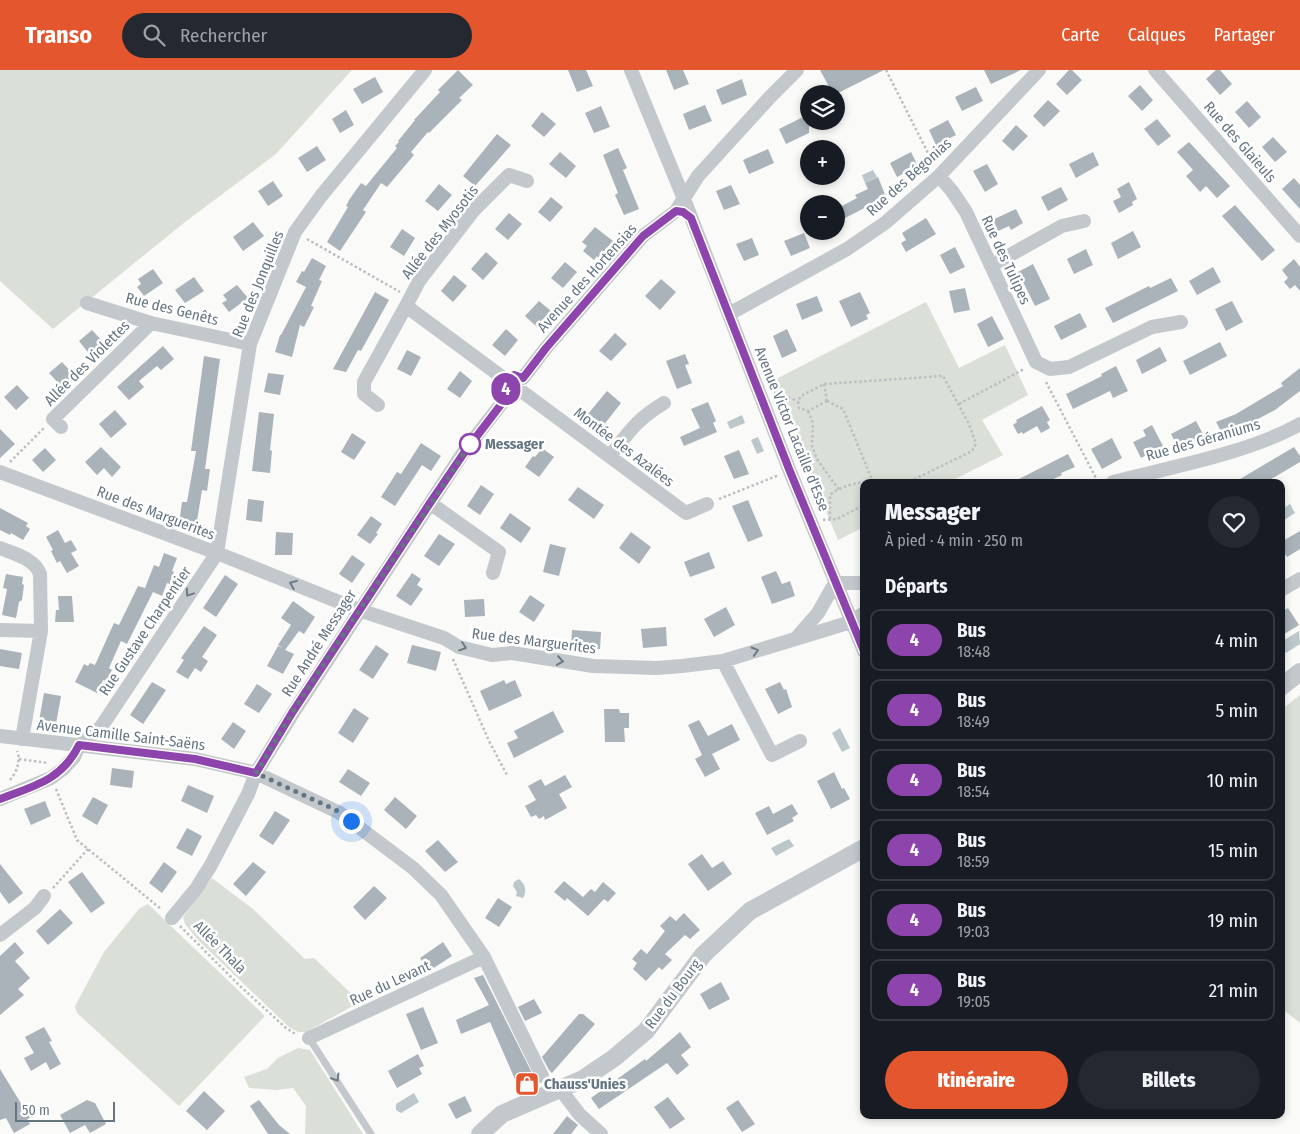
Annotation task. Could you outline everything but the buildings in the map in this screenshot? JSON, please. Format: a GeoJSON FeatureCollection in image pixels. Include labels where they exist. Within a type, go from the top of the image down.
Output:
{"type":"FeatureCollection","features":[{"type":"Feature","properties":{"kind":"street","name":"Rue des Jonquilles"},"geometry":{"type":"LineString","coordinates":[[217,553],[250,344],[295,232],[321,196],[425,70]]}},
{"type":"Feature","properties":{"kind":"street","name":"Avenue Victor Lacaille d'Esse"},"geometry":{"type":"LineString","coordinates":[[631,70],[680,205],[691,218],[789,469],[860,642]]}},
{"type":"Feature","properties":{"kind":"street","name":"Avenue des Hortensias"},"geometry":{"type":"LineString","coordinates":[[523,378],[546,348],[643,236],[680,205],[698,176],[797,70]]}},
{"type":"Feature","properties":{"kind":"street","name":"Rue des Bégonias"},"geometry":{"type":"LineString","coordinates":[[729,314],[848,249],[885,223],[939,176],[1039,70]]}},
{"type":"Feature","properties":{"kind":"street","name":"Rue des Glaieuls"},"geometry":{"type":"LineString","coordinates":[[1155,70],[1300,236]]}},
{"type":"Feature","properties":{"kind":"street","name":"Allée des Myosotis"},"geometry":{"type":"LineString","coordinates":[[378,405],[364,394],[364,382],[419,280],[474,210],[509,175],[527,181]]}},
{"type":"Feature","properties":{"kind":"street","name":"Rue des Tulipes"},"geometry":{"type":"LineString","coordinates":[[939,176],[966,212],[992,264],[1036,362]]}},
{"type":"Feature","properties":{"kind":"street"},"geometry":{"type":"LineString","coordinates":[[992,264],[1062,226],[1084,220]]}},
{"type":"Feature","properties":{"kind":"street"},"geometry":{"type":"LineString","coordinates":[[408,302],[517,397],[524,393],[527,385],[523,378],[514,375],[507,387]]}},
{"type":"Feature","properties":{"kind":"street","name":"Rue des Genêts"},"geometry":{"type":"LineString","coordinates":[[87,304],[151,323],[250,344]]}},
{"type":"Feature","properties":{"kind":"street"},"geometry":{"type":"LineString","coordinates":[[1036,362],[1050,370],[1069,367],[1152,327],[1181,322]]}},
{"type":"Feature","properties":{"kind":"street","name":"Allée des Violettes"},"geometry":{"type":"LineString","coordinates":[[57,423],[151,323]]}},
{"type":"Feature","properties":{"kind":"street","name":"Rue André Messager"},"geometry":{"type":"LineString","coordinates":[[172,918],[196,889],[211,865],[248,794],[256,773],[292,713],[507,387]]}},
{"type":"Feature","properties":{"kind":"street","name":"Montée des Azalées"},"geometry":{"type":"LineString","coordinates":[[524,393],[686,513],[707,504]]}},
{"type":"Feature","properties":{"kind":"street"},"geometry":{"type":"LineString","coordinates":[[610,456],[634,425],[647,413],[664,403]]}},
{"type":"Feature","properties":{"kind":"street","name":"Rue des Géraniums"},"geometry":{"type":"LineString","coordinates":[[1124,479],[1228,452],[1266,439],[1300,424]]}},
{"type":"Feature","properties":{"kind":"street","name":"Rue des Marguerites"},"geometry":{"type":"LineString","coordinates":[[0,472],[217,553],[359,610],[444,638],[460,647],[492,655],[512,653],[593,666],[657,668],[682,666],[723,661],[851,622]]}},
{"type":"Feature","properties":{"kind":"street"},"geometry":{"type":"LineString","coordinates":[[430,503],[499,552],[493,574]]}},
{"type":"Feature","properties":{"kind":"street"},"geometry":{"type":"LineString","coordinates":[[0,548],[31,561],[37,567],[40,574],[41,631],[22,738]]}},
{"type":"Feature","properties":{"kind":"street","name":"Rue Gustave Charpentier"},"geometry":{"type":"LineString","coordinates":[[0,799],[51,778],[74,757],[79,745],[100,727],[217,553]]}},
{"type":"Feature","properties":{"kind":"street"},"geometry":{"type":"LineString","coordinates":[[1285,588],[1300,579]]}},
{"type":"Feature","properties":{"kind":"street"},"geometry":{"type":"LineString","coordinates":[[797,637],[818,612],[835,584],[860,583]]}},
{"type":"Feature","properties":{"kind":"street"},"geometry":{"type":"LineString","coordinates":[[851,622],[860,616]]}},
{"type":"Feature","properties":{"kind":"street"},"geometry":{"type":"LineString","coordinates":[[0,630],[41,631]]}},
{"type":"Feature","properties":{"kind":"street"},"geometry":{"type":"LineString","coordinates":[[723,661],[772,755],[800,741]]}},
{"type":"Feature","properties":{"kind":"street"},"geometry":{"type":"LineString","coordinates":[[1285,684],[1300,672]]}},
{"type":"Feature","properties":{"kind":"street"},"geometry":{"type":"LineString","coordinates":[[100,727],[104,749]]}},
{"type":"Feature","properties":{"kind":"street","name":"Avenue Camille Saint-Saëns"},"geometry":{"type":"LineString","coordinates":[[1,736],[195,759],[256,773],[340,812],[413,868],[441,895],[484,957],[542,1076]]}},
{"type":"Feature","properties":{"kind":"street","name":"Rue du Bourg"},"geometry":{"type":"LineString","coordinates":[[480,1134],[502,1114],[583,1079],[600,1068],[646,1031],[703,955],[750,911],[860,850]]}},
{"type":"Feature","properties":{"kind":"street"},"geometry":{"type":"LineString","coordinates":[[0,935],[35,908],[44,896]]}},
{"type":"Feature","properties":{"kind":"street","name":"Rue du Levant"},"geometry":{"type":"LineString","coordinates":[[309,1038],[484,957]]}},
{"type":"Feature","properties":{"kind":"street"},"geometry":{"type":"LineString","coordinates":[[560,1089],[580,1115],[601,1134]]}},
{"type":"Feature","properties":{"kind":"lane"},"geometry":{"type":"LineString","coordinates":[[309,1038],[371,1134]]}},
{"type":"Feature","properties":{"kind":"path"},"geometry":{"type":"LineString","coordinates":[[886,70],[939,176]]}},
{"type":"Feature","properties":{"kind":"path"},"geometry":{"type":"LineString","coordinates":[[295,232],[408,302]]}},
{"type":"Feature","properties":{"kind":"path"},"geometry":{"type":"LineString","coordinates":[[959,404],[1036,362],[1096,479]]}},
{"type":"Feature","properties":{"kind":"path"},"geometry":{"type":"LineString","coordinates":[[827,401],[808,411],[799,408],[798,401],[801,396],[824,384],[943,376],[969,424],[976,444],[972,451],[915,479]]}},
{"type":"Feature","properties":{"kind":"path"},"geometry":{"type":"LineString","coordinates":[[824,384],[827,401]]}},
{"type":"Feature","properties":{"kind":"path"},"geometry":{"type":"LineString","coordinates":[[760,394],[771,391],[798,401]]}},
{"type":"Feature","properties":{"kind":"path"},"geometry":{"type":"LineString","coordinates":[[827,401],[843,409],[871,479]]}},
{"type":"Feature","properties":{"kind":"path"},"geometry":{"type":"LineString","coordinates":[[808,411],[813,423],[812,446],[817,459],[839,490]]}},
{"type":"Feature","properties":{"kind":"path"},"geometry":{"type":"LineString","coordinates":[[0,472],[57,423]]}},
{"type":"Feature","properties":{"kind":"path"},"geometry":{"type":"LineString","coordinates":[[707,504],[779,475],[789,469]]}},
{"type":"Feature","properties":{"kind":"path"},"geometry":{"type":"LineString","coordinates":[[830,519],[830,495],[854,483],[860,483]]}},
{"type":"Feature","properties":{"kind":"path"},"geometry":{"type":"LineString","coordinates":[[812,524],[825,519],[837,519],[860,507]]}},
{"type":"Feature","properties":{"kind":"path"},"geometry":{"type":"LineString","coordinates":[[444,638],[489,741],[507,775]]}},
{"type":"Feature","properties":{"kind":"path"},"geometry":{"type":"LineString","coordinates":[[1,736],[2,744],[10,745],[18,751],[19,759],[14,775],[8,782]]}},
{"type":"Feature","properties":{"kind":"path"},"geometry":{"type":"LineString","coordinates":[[19,759],[56,764],[63,769]]}},
{"type":"Feature","properties":{"kind":"path","name":"Allée Thala"},"geometry":{"type":"LineString","coordinates":[[51,778],[77,840],[172,918],[240,986],[286,1028],[298,1035],[309,1038]]}},
{"type":"Feature","properties":{"kind":"path"},"geometry":{"type":"LineString","coordinates":[[44,896],[88,849]]}},
{"type":"Feature","properties":{"kind":"shaded area"},"geometry":{"type":"Polygon","coordinates":[[[0,70],[352,70],[276,154],[185,222],[53,329],[0,281],[0,70]]]}},
{"type":"Feature","properties":{"kind":"shaded area"},"geometry":{"type":"Polygon","coordinates":[[[873,170],[877,177],[865,183],[862,175],[873,170]]]}},
{"type":"Feature","properties":{"kind":"shaded area"},"geometry":{"type":"Polygon","coordinates":[[[926,302],[959,368],[1005,345],[1028,395],[982,420],[1003,455],[955,479],[860,479],[860,529],[838,540],[772,381],[926,302]]]}},
{"type":"Feature","properties":{"kind":"shaded area"},"geometry":{"type":"Polygon","coordinates":[[[742,415],[745,423],[730,429],[727,422],[742,415]]]}},
{"type":"Feature","properties":{"kind":"shaded area"},"geometry":{"type":"Polygon","coordinates":[[[758,437],[764,451],[757,454],[751,440],[758,437]]]}},
{"type":"Feature","properties":{"kind":"shaded area"},"geometry":{"type":"Polygon","coordinates":[[[1290,504],[1295,513],[1285,519],[1285,507],[1290,504]]]}},
{"type":"Feature","properties":{"kind":"shaded area"},"geometry":{"type":"Polygon","coordinates":[[[1299,631],[1300,644],[1286,653],[1285,640],[1299,631]]]}},
{"type":"Feature","properties":{"kind":"shaded area"},"geometry":{"type":"Polygon","coordinates":[[[1300,695],[1300,1023],[1285,1011],[1285,707],[1300,695]]]}},
{"type":"Feature","properties":{"kind":"shaded area"},"geometry":{"type":"Polygon","coordinates":[[[840,728],[850,748],[842,752],[832,733],[840,728]]]}},
{"type":"Feature","properties":{"kind":"shaded area"},"geometry":{"type":"Polygon","coordinates":[[[789,839],[794,846],[776,856],[771,848],[789,839]]]}},
{"type":"Feature","properties":{"kind":"shaded area"},"geometry":{"type":"Polygon","coordinates":[[[212,878],[253,909],[305,959],[314,958],[360,1002],[306,1032],[298,1032],[289,1027],[199,941],[185,924],[183,917],[212,878]]]}},
{"type":"Feature","properties":{"kind":"shaded area"},"geometry":{"type":"Polygon","coordinates":[[[519,879],[525,888],[523,898],[516,896],[517,892],[513,886],[514,882],[519,879]]]}},
{"type":"Feature","properties":{"kind":"shaded area"},"geometry":{"type":"Polygon","coordinates":[[[148,904],[265,1016],[179,1106],[77,1013],[75,1006],[104,952],[139,909],[148,904]]]}},
{"type":"Feature","properties":{"kind":"shaded area"},"geometry":{"type":"Polygon","coordinates":[[[298,1048],[310,1050],[363,1134],[305,1134],[306,1106],[293,1088],[276,1090],[249,1088],[244,1077],[267,1069],[278,1058],[298,1048]]]}},
{"type":"Feature","properties":{"kind":"shaded area"},"geometry":{"type":"Polygon","coordinates":[[[414,1093],[419,1102],[401,1113],[396,1110],[396,1104],[414,1093]]]}},
{"type":"Feature","properties":{"kind":"bus line","name":"4"},"geometry":{"type":"LineString","coordinates":[[0,799],[51,778],[74,757],[79,745],[195,759],[256,773],[292,713],[430,503],[464,453],[509,394],[505,388],[506,380],[514,375],[523,378],[546,348],[643,236],[676,211],[683,212],[691,218],[789,469],[860,642]]}},
{"type":"Feature","properties":{"kind":"place","name":"Messager"},"geometry":{"type":"Point","coordinates":[470,444]}},
{"type":"Feature","properties":{"kind":"place","name":"Chauss'Unies"},"geometry":{"type":"Point","coordinates":[527,1084]}},
{"type":"Feature","properties":{"kind":"route"},"geometry":{"type":"LineString","coordinates":[[351,821],[340,812],[279,782],[256,773],[292,713],[473,440],[470,444]]}}]}
